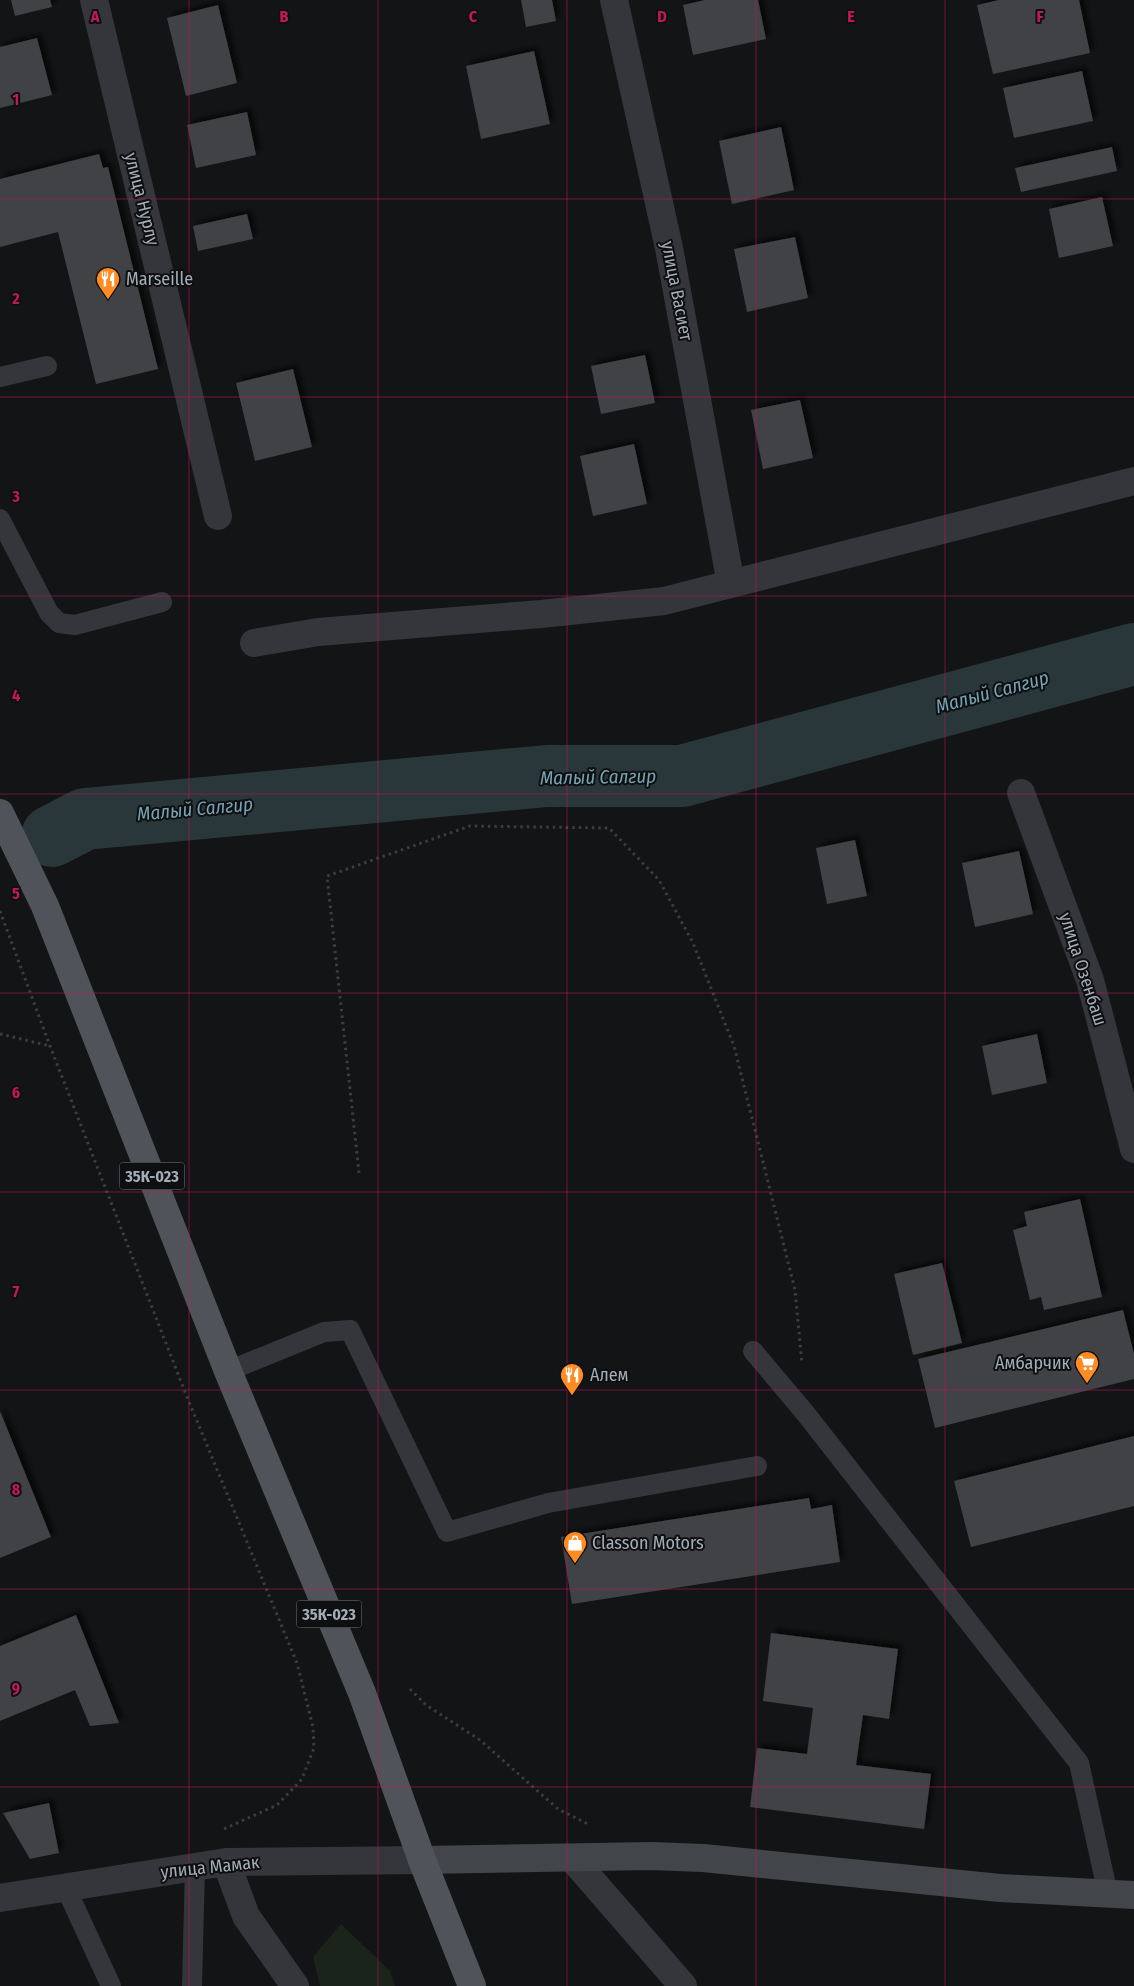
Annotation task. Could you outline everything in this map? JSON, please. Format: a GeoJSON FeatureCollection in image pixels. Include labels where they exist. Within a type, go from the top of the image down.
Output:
{"type":"FeatureCollection","features":[{"type":"Feature","properties":{"kind":"main road","name":"35К-023"},"geometry":{"type":"LineString","coordinates":[[0,813],[45,906],[228,1371],[362,1693],[422,1860],[472,1986]]}},
{"type":"Feature","properties":{"kind":"main road"},"geometry":{"type":"LineString","coordinates":[[422,1860],[651,1856],[703,1858],[1000,1888],[1121,1895]]}},
{"type":"Feature","properties":{"kind":"street","name":"улица Нурлу"},"geometry":{"type":"LineString","coordinates":[[94,0],[218,516]]}},
{"type":"Feature","properties":{"kind":"street","name":"улица Васиет"},"geometry":{"type":"LineString","coordinates":[[614,0],[669,248],[731,584]]}},
{"type":"Feature","properties":{"kind":"street"},"geometry":{"type":"LineString","coordinates":[[254,643],[318,632],[541,614],[664,601],[1134,481]]}},
{"type":"Feature","properties":{"kind":"street","name":"улица Озенбаш"},"geometry":{"type":"LineString","coordinates":[[1021,793],[1090,980],[1134,1149]]}},
{"type":"Feature","properties":{"kind":"street"},"geometry":{"type":"LineString","coordinates":[[572,1858],[683,1986]]}},
{"type":"Feature","properties":{"kind":"street","name":"улица Мамак"},"geometry":{"type":"LineString","coordinates":[[0,1898],[65,1886],[226,1862],[422,1860]]}},
{"type":"Feature","properties":{"kind":"street"},"geometry":{"type":"LineString","coordinates":[[226,1862],[246,1916],[294,1986]]}},
{"type":"Feature","properties":{"kind":"lane"},"geometry":{"type":"LineString","coordinates":[[0,377],[47,366]]}},
{"type":"Feature","properties":{"kind":"lane"},"geometry":{"type":"LineString","coordinates":[[0,520],[49,613],[59,623],[75,625],[162,602]]}},
{"type":"Feature","properties":{"kind":"lane"},"geometry":{"type":"LineString","coordinates":[[228,1371],[324,1332],[350,1330],[447,1532],[548,1503],[757,1466]]}},
{"type":"Feature","properties":{"kind":"lane"},"geometry":{"type":"LineString","coordinates":[[753,1351],[806,1414],[1079,1763],[1121,1895]]}},
{"type":"Feature","properties":{"kind":"lane"},"geometry":{"type":"LineString","coordinates":[[192,1986],[195,1867]]}},
{"type":"Feature","properties":{"kind":"lane"},"geometry":{"type":"LineString","coordinates":[[65,1886],[111,1986]]}},
{"type":"Feature","properties":{"kind":"path"},"geometry":{"type":"LineString","coordinates":[[359,1173],[327,876],[470,826],[609,828],[658,880],[693,943],[734,1046],[795,1290],[802,1366]]}},
{"type":"Feature","properties":{"kind":"path"},"geometry":{"type":"LineString","coordinates":[[0,911],[50,1046],[182,1383],[297,1663],[312,1727],[314,1748],[302,1779],[277,1805],[221,1830],[226,1862]]}},
{"type":"Feature","properties":{"kind":"path"},"geometry":{"type":"LineString","coordinates":[[0,1034],[50,1046]]}},
{"type":"Feature","properties":{"kind":"path"},"geometry":{"type":"LineString","coordinates":[[410,1689],[426,1705],[480,1740],[558,1809],[592,1826]]}},
{"type":"Feature","properties":{"kind":"shaded area"},"geometry":{"type":"Polygon","coordinates":[[[341,1924],[390,1971],[395,1986],[320,1986],[313,1957],[341,1924]]]}},
{"type":"Feature","properties":{"kind":"building"},"geometry":{"type":"Polygon","coordinates":[[[11,0],[50,0],[52,7],[15,16],[11,0]]]}},
{"type":"Feature","properties":{"kind":"building"},"geometry":{"type":"Polygon","coordinates":[[[521,0],[552,0],[556,21],[526,27],[521,0]]]}},
{"type":"Feature","properties":{"kind":"building"},"geometry":{"type":"Polygon","coordinates":[[[705,0],[758,0],[766,39],[693,55],[683,5],[705,0]]]}},
{"type":"Feature","properties":{"kind":"building"},"geometry":{"type":"Polygon","coordinates":[[[999,0],[1079,0],[1090,53],[993,74],[977,5],[999,0]]]}},
{"type":"Feature","properties":{"kind":"building"},"geometry":{"type":"Polygon","coordinates":[[[218,5],[237,83],[186,96],[167,18],[218,5]]]}},
{"type":"Feature","properties":{"kind":"building"},"geometry":{"type":"Polygon","coordinates":[[[37,38],[52,95],[0,108],[0,47],[37,38]]]}},
{"type":"Feature","properties":{"kind":"building"},"geometry":{"type":"Polygon","coordinates":[[[534,51],[550,124],[481,139],[466,66],[534,51]]]}},
{"type":"Feature","properties":{"kind":"building"},"geometry":{"type":"Polygon","coordinates":[[[1082,71],[1093,121],[1014,138],[1003,88],[1082,71]]]}},
{"type":"Feature","properties":{"kind":"building"},"geometry":{"type":"Polygon","coordinates":[[[247,112],[256,155],[196,168],[187,125],[247,112]]]}},
{"type":"Feature","properties":{"kind":"building"},"geometry":{"type":"Polygon","coordinates":[[[781,127],[794,190],[732,204],[719,141],[781,127]]]}},
{"type":"Feature","properties":{"kind":"building"},"geometry":{"type":"Polygon","coordinates":[[[1112,147],[1117,171],[1021,192],[1015,168],[1112,147]]]}},
{"type":"Feature","properties":{"kind":"building","name":"Marseille"},"geometry":{"type":"Polygon","coordinates":[[[99,154],[103,168],[108,167],[158,369],[96,384],[58,232],[0,247],[0,179],[99,154]]]}},
{"type":"Feature","properties":{"kind":"building"},"geometry":{"type":"Polygon","coordinates":[[[1102,197],[1113,246],[1059,258],[1049,209],[1102,197]]]}},
{"type":"Feature","properties":{"kind":"building"},"geometry":{"type":"Polygon","coordinates":[[[247,214],[253,239],[198,251],[193,226],[247,214]]]}},
{"type":"Feature","properties":{"kind":"building"},"geometry":{"type":"Polygon","coordinates":[[[795,237],[808,298],[747,312],[734,249],[795,237]]]}},
{"type":"Feature","properties":{"kind":"building"},"geometry":{"type":"Polygon","coordinates":[[[645,355],[655,403],[601,414],[591,366],[645,355]]]}},
{"type":"Feature","properties":{"kind":"building"},"geometry":{"type":"Polygon","coordinates":[[[293,369],[312,447],[255,461],[236,383],[293,369]]]}},
{"type":"Feature","properties":{"kind":"building"},"geometry":{"type":"Polygon","coordinates":[[[800,400],[813,458],[763,469],[751,410],[800,400]]]}},
{"type":"Feature","properties":{"kind":"building"},"geometry":{"type":"Polygon","coordinates":[[[634,444],[647,504],[593,516],[580,456],[634,444]]]}},
{"type":"Feature","properties":{"kind":"building"},"geometry":{"type":"Polygon","coordinates":[[[855,840],[867,896],[827,904],[816,848],[855,840]]]}},
{"type":"Feature","properties":{"kind":"building"},"geometry":{"type":"Polygon","coordinates":[[[1019,851],[1033,914],[975,927],[962,863],[1019,851]]]}},
{"type":"Feature","properties":{"kind":"building"},"geometry":{"type":"Polygon","coordinates":[[[1037,1034],[1047,1083],[992,1095],[982,1046],[1037,1034]]]}},
{"type":"Feature","properties":{"kind":"building"},"geometry":{"type":"Polygon","coordinates":[[[1080,1199],[1102,1297],[1044,1310],[1041,1297],[1030,1300],[1013,1230],[1027,1226],[1024,1212],[1080,1199]]]}},
{"type":"Feature","properties":{"kind":"building"},"geometry":{"type":"Polygon","coordinates":[[[942,1263],[962,1343],[913,1355],[894,1274],[942,1263]]]}},
{"type":"Feature","properties":{"kind":"building"},"geometry":{"type":"Polygon","coordinates":[[[1123,1310],[1134,1354],[1134,1379],[935,1428],[918,1359],[1123,1310]]]}},
{"type":"Feature","properties":{"kind":"building"},"geometry":{"type":"Polygon","coordinates":[[[0,1411],[51,1537],[0,1558],[0,1411]]]}},
{"type":"Feature","properties":{"kind":"building"},"geometry":{"type":"Polygon","coordinates":[[[1134,1436],[1134,1506],[971,1547],[954,1481],[1134,1436]]]}},
{"type":"Feature","properties":{"kind":"building"},"geometry":{"type":"Polygon","coordinates":[[[809,1498],[811,1509],[832,1505],[840,1562],[572,1604],[561,1537],[809,1498]]]}},
{"type":"Feature","properties":{"kind":"building"},"geometry":{"type":"Polygon","coordinates":[[[76,1615],[119,1723],[90,1726],[75,1690],[0,1721],[0,1646],[76,1615]]]}},
{"type":"Feature","properties":{"kind":"building"},"geometry":{"type":"Polygon","coordinates":[[[771,1633],[898,1649],[889,1719],[863,1715],[856,1765],[931,1774],[924,1829],[750,1807],[757,1748],[807,1754],[813,1708],[763,1701],[771,1633]]]}},
{"type":"Feature","properties":{"kind":"building"},"geometry":{"type":"Polygon","coordinates":[[[49,1803],[59,1853],[30,1859],[3,1813],[49,1803]]]}},
{"type":"Feature","properties":{"kind":"waterway","name":"Малый Салгир"},"geometry":{"type":"LineString","coordinates":[[52,836],[85,819],[547,776],[682,776],[1134,654]]}},
{"type":"Feature","properties":{"kind":"place","name":"Marseille"},"geometry":{"type":"Point","coordinates":[108,300]}},
{"type":"Feature","properties":{"kind":"place","name":"Амбарчик"},"geometry":{"type":"Point","coordinates":[1087,1384]}},
{"type":"Feature","properties":{"kind":"place","name":"Алем"},"geometry":{"type":"Point","coordinates":[572,1396]}},
{"type":"Feature","properties":{"kind":"place","name":"Classon Motors"},"geometry":{"type":"Point","coordinates":[575,1564]}}]}
